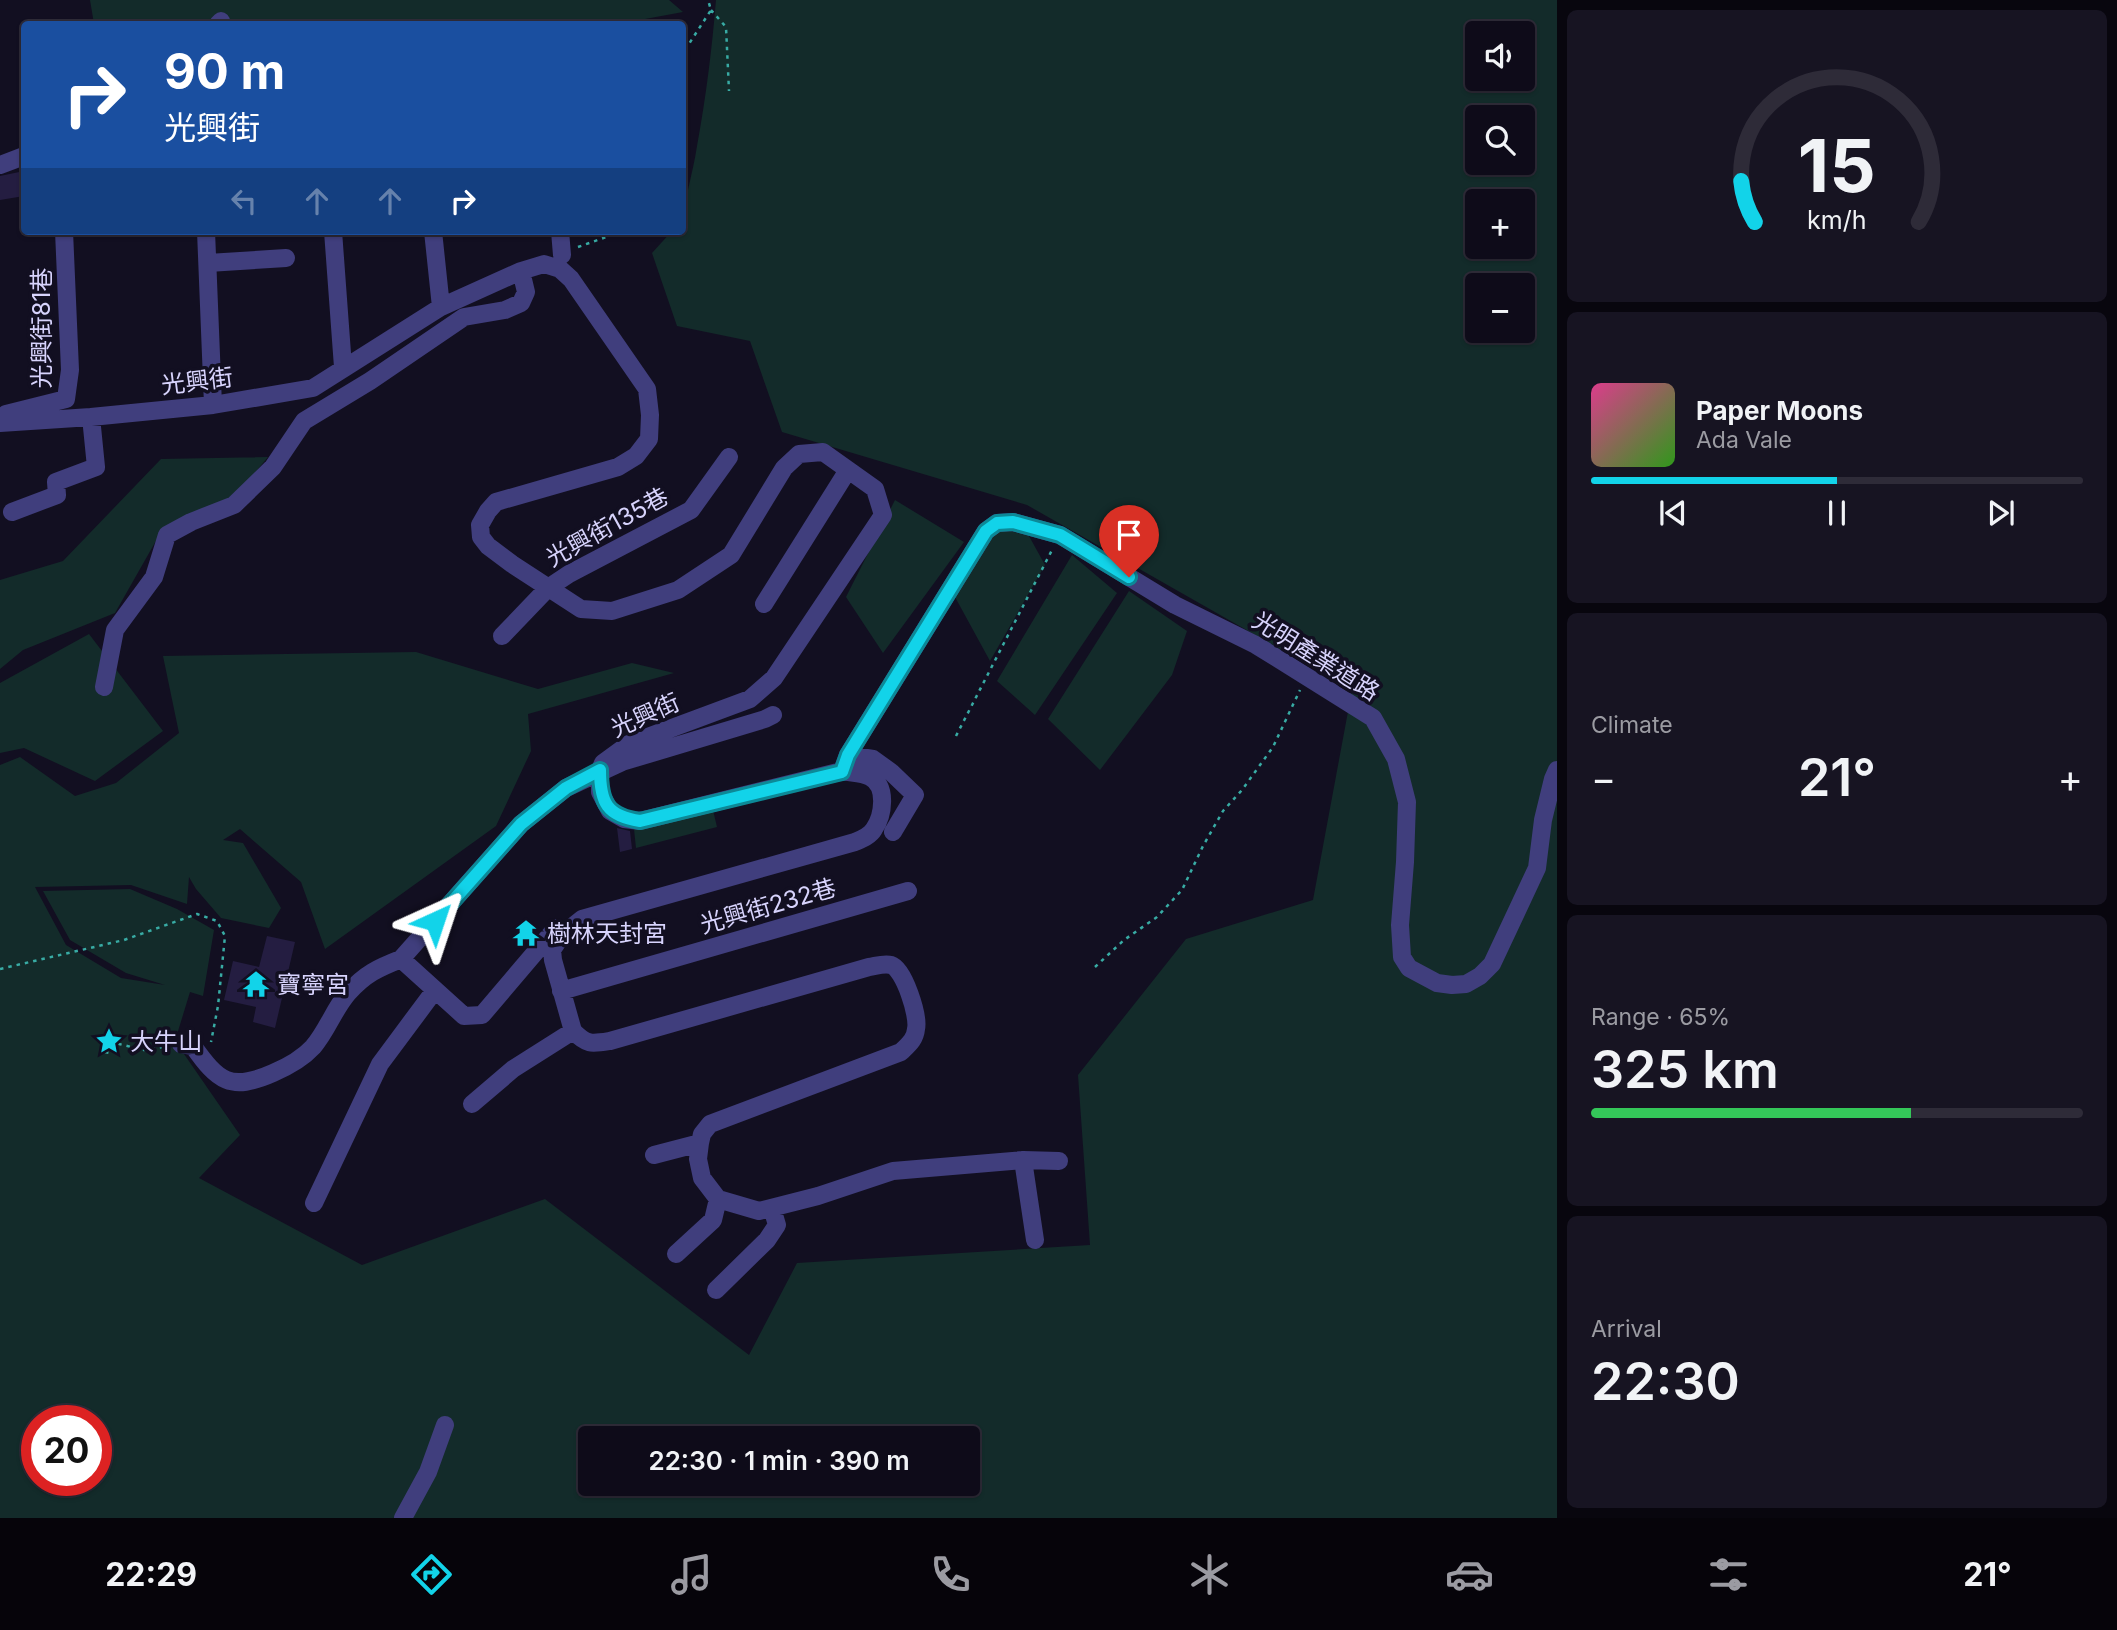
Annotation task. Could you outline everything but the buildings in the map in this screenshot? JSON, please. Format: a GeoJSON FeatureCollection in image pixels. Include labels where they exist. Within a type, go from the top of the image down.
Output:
{"type":"FeatureCollection","features":[{"type":"Feature","properties":{"kind":"street"},"geometry":{"type":"LineString","coordinates":[[0,165],[21,157]]}},
{"type":"Feature","properties":{"kind":"street","name":"光興街81巷"},"geometry":{"type":"LineString","coordinates":[[0,416],[66,399],[69,370],[64,235]]}},
{"type":"Feature","properties":{"kind":"street"},"geometry":{"type":"LineString","coordinates":[[206,235],[213,405]]}},
{"type":"Feature","properties":{"kind":"street"},"geometry":{"type":"LineString","coordinates":[[333,235],[343,367]]}},
{"type":"Feature","properties":{"kind":"street"},"geometry":{"type":"LineString","coordinates":[[433,235],[441,307]]}},
{"type":"Feature","properties":{"kind":"street"},"geometry":{"type":"LineString","coordinates":[[560,235],[562,255]]}},
{"type":"Feature","properties":{"kind":"street"},"geometry":{"type":"LineString","coordinates":[[208,263],[286,258]]}},
{"type":"Feature","properties":{"kind":"street","name":"光興街"},"geometry":{"type":"LineString","coordinates":[[0,423],[213,405],[313,387],[441,307],[521,271],[544,264],[560,269],[571,279],[646,389],[650,415],[649,439],[636,456],[618,467],[496,502],[480,525],[481,537],[488,546],[548,588],[581,609],[612,611],[678,590],[731,555],[784,468],[799,454],[824,452],[875,489],[883,515],[774,678],[750,699],[629,744],[603,763],[600,770],[600,792],[610,811],[624,819],[640,821],[845,763],[871,777],[879,785],[883,800],[874,830],[868,836],[842,845],[582,919],[562,935],[551,950],[573,1031]]}},
{"type":"Feature","properties":{"kind":"street"},"geometry":{"type":"LineString","coordinates":[[104,688],[115,630],[154,577],[167,535],[234,505],[273,467],[304,421],[370,381],[464,317],[505,310],[521,303],[526,292],[521,271]]}},
{"type":"Feature","properties":{"kind":"street"},"geometry":{"type":"LineString","coordinates":[[12,512],[57,495],[56,482],[96,467],[91,417]]}},
{"type":"Feature","properties":{"kind":"street","name":"光興街135巷"},"geometry":{"type":"LineString","coordinates":[[502,636],[548,588],[569,574],[691,510],[729,457]]}},
{"type":"Feature","properties":{"kind":"street"},"geometry":{"type":"LineString","coordinates":[[764,604],[848,470]]}},
{"type":"Feature","properties":{"kind":"street","name":"光明產業道路"},"geometry":{"type":"LineString","coordinates":[[845,763],[986,531],[997,523],[1013,522],[1060,535],[1175,605],[1256,645],[1373,718],[1396,759],[1407,802],[1400,925],[1402,957],[1409,968],[1437,984],[1466,984],[1480,976],[1492,964],[1537,868],[1543,820],[1557,770]]}},
{"type":"Feature","properties":{"kind":"street"},"geometry":{"type":"LineString","coordinates":[[181,1044],[193,1046],[209,1068],[232,1082],[244,1083],[289,1066],[313,1047],[347,994],[373,970],[401,959],[521,824],[566,788],[622,762],[773,715]]}},
{"type":"Feature","properties":{"kind":"street"},"geometry":{"type":"LineString","coordinates":[[845,763],[873,759],[915,795],[893,832]]}},
{"type":"Feature","properties":{"kind":"street","name":"光興街232巷"},"geometry":{"type":"LineString","coordinates":[[561,990],[908,891]]}},
{"type":"Feature","properties":{"kind":"street"},"geometry":{"type":"LineString","coordinates":[[401,959],[464,1016],[482,1014],[565,918],[582,919]]}},
{"type":"Feature","properties":{"kind":"street"},"geometry":{"type":"LineString","coordinates":[[472,1104],[513,1069],[573,1031],[591,1044],[610,1041],[884,964],[894,965],[899,970],[913,1003],[916,1029],[912,1041],[901,1052],[709,1124],[702,1134],[698,1159],[702,1178],[718,1199],[759,1211],[818,1196],[892,1171],[1023,1160],[1059,1161]]}},
{"type":"Feature","properties":{"kind":"street"},"geometry":{"type":"LineString","coordinates":[[314,1203],[380,1064],[435,990]]}},
{"type":"Feature","properties":{"kind":"street"},"geometry":{"type":"LineString","coordinates":[[653,1155],[700,1143]]}},
{"type":"Feature","properties":{"kind":"street"},"geometry":{"type":"LineString","coordinates":[[1023,1160],[1035,1240]]}},
{"type":"Feature","properties":{"kind":"street"},"geometry":{"type":"LineString","coordinates":[[676,1254],[713,1220],[718,1199]]}},
{"type":"Feature","properties":{"kind":"street"},"geometry":{"type":"LineString","coordinates":[[716,1290],[767,1240],[777,1225],[772,1208]]}},
{"type":"Feature","properties":{"kind":"street"},"geometry":{"type":"LineString","coordinates":[[403,1518],[428,1472],[445,1425]]}},
{"type":"Feature","properties":{"kind":"path"},"geometry":{"type":"LineString","coordinates":[[708,0],[710,10],[726,27],[729,91]]}},
{"type":"Feature","properties":{"kind":"path"},"geometry":{"type":"LineString","coordinates":[[686,48],[710,10]]}},
{"type":"Feature","properties":{"kind":"path"},"geometry":{"type":"LineString","coordinates":[[562,255],[613,235]]}},
{"type":"Feature","properties":{"kind":"path"},"geometry":{"type":"LineString","coordinates":[[956,736],[1060,535]]}},
{"type":"Feature","properties":{"kind":"path"},"geometry":{"type":"LineString","coordinates":[[1095,967],[1124,940],[1157,917],[1182,890],[1223,811],[1273,747],[1306,678]]}},
{"type":"Feature","properties":{"kind":"path"},"geometry":{"type":"LineString","coordinates":[[0,969],[124,940],[197,914],[217,921],[225,936],[209,1068]]}},
{"type":"Feature","properties":{"kind":"path"},"geometry":{"type":"LineString","coordinates":[[105,1052],[110,1053],[119,1044],[145,1050],[181,1044]]}},
{"type":"Feature","properties":{"kind":"green space"},"geometry":{"type":"Polygon","coordinates":[[[90,0],[669,0],[683,12],[634,21],[94,21],[90,0]]]}},
{"type":"Feature","properties":{"kind":"green space"},"geometry":{"type":"Polygon","coordinates":[[[716,0],[1557,0],[1557,1518],[0,1518],[0,765],[20,757],[75,796],[116,783],[179,733],[163,656],[416,652],[538,689],[632,663],[674,673],[528,714],[531,751],[496,826],[325,949],[301,882],[240,829],[223,840],[243,843],[281,908],[269,928],[221,918],[189,877],[187,904],[131,885],[35,887],[66,945],[121,978],[165,985],[126,973],[70,940],[43,891],[130,889],[177,909],[214,930],[203,996],[190,992],[175,1041],[240,1135],[199,1178],[362,1265],[545,1199],[749,1355],[797,1263],[1090,1245],[1078,1075],[1186,939],[1313,900],[1352,690],[1027,505],[782,432],[750,341],[677,326],[652,253],[668,235],[686,235],[686,200],[703,109],[716,0]]]}},
{"type":"Feature","properties":{"kind":"green space"},"geometry":{"type":"Polygon","coordinates":[[[268,457],[227,500],[157,539],[115,613],[23,650],[0,669],[0,580],[63,561],[161,459],[268,457]]]}},
{"type":"Feature","properties":{"kind":"green space"},"geometry":{"type":"Polygon","coordinates":[[[895,500],[964,542],[883,653],[846,597],[895,500]]]}},
{"type":"Feature","properties":{"kind":"green space"},"geometry":{"type":"Polygon","coordinates":[[[999,528],[1029,536],[1045,565],[990,661],[955,597],[981,542],[999,528]]]}},
{"type":"Feature","properties":{"kind":"green space"},"geometry":{"type":"Polygon","coordinates":[[[1072,555],[1117,593],[1035,715],[997,681],[1072,555]]]}},
{"type":"Feature","properties":{"kind":"green space"},"geometry":{"type":"Polygon","coordinates":[[[1129,591],[1187,631],[1172,675],[1100,770],[1048,719],[1129,591]]]}},
{"type":"Feature","properties":{"kind":"green space"},"geometry":{"type":"Polygon","coordinates":[[[89,634],[163,731],[95,781],[24,748],[0,753],[0,683],[89,634]]]}},
{"type":"Feature","properties":{"kind":"green space"},"geometry":{"type":"Polygon","coordinates":[[[712,806],[717,827],[636,848],[634,829],[712,806]]]}},
{"type":"Feature","properties":{"kind":"place","name":"樹林天封宮"},"geometry":{"type":"Point","coordinates":[526,933]}},
{"type":"Feature","properties":{"kind":"place","name":"寶寧宮"},"geometry":{"type":"Point","coordinates":[256,984]}},
{"type":"Feature","properties":{"kind":"place","name":"大牛山"},"geometry":{"type":"Point","coordinates":[109,1041]}},
{"type":"Feature","properties":{"kind":"route"},"geometry":{"type":"LineString","coordinates":[[435,921],[521,824],[566,788],[600,770],[600,792],[610,811],[624,819],[640,821],[842,772],[848,755],[986,531],[997,523],[1013,522],[1060,535],[1129,577]]}}]}
